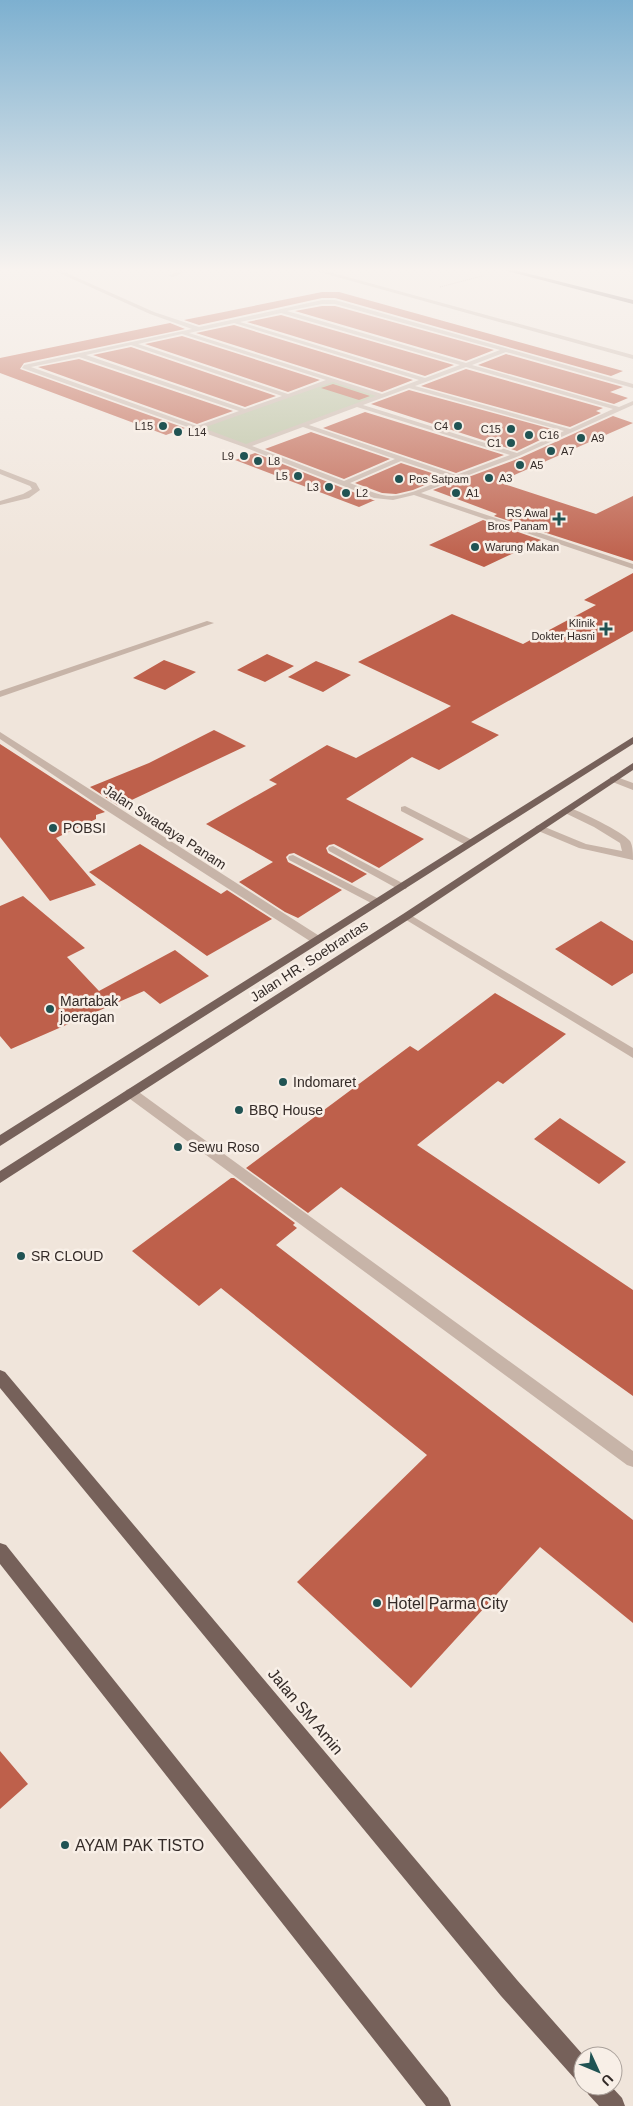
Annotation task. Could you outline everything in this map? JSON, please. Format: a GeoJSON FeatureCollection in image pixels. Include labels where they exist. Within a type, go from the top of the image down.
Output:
{"type":"FeatureCollection","features":[{"type":"Feature","properties":{"kind":"main road","name":"Jalan HR. Soebrantas"},"geometry":{"type":"LineString","coordinates":[[0,1141],[633,740]]}},
{"type":"Feature","properties":{"kind":"main road","name":"Jalan HR. Soebrantas"},"geometry":{"type":"LineString","coordinates":[[0,1178],[407,916],[633,766]]}},
{"type":"Feature","properties":{"kind":"main road","name":"Jalan SM Amin"},"geometry":{"type":"LineString","coordinates":[[0,1377],[509,1988],[573,2060]]}},
{"type":"Feature","properties":{"kind":"main road"},"geometry":{"type":"LineString","coordinates":[[0,1551],[440,2106]]}},
{"type":"Feature","properties":{"kind":"main road"},"geometry":{"type":"LineString","coordinates":[[605,2096],[614,2106]]}},
{"type":"Feature","properties":{"kind":"street"},"geometry":{"type":"LineString","coordinates":[[32,365],[24,367],[246,446],[376,496],[393,498],[414,493],[517,455],[633,403]]}},
{"type":"Feature","properties":{"kind":"street"},"geometry":{"type":"LineString","coordinates":[[109,365],[245,411]]}},
{"type":"Feature","properties":{"kind":"street"},"geometry":{"type":"LineString","coordinates":[[196,365],[288,396]]}},
{"type":"Feature","properties":{"kind":"street"},"geometry":{"type":"LineString","coordinates":[[287,365],[382,396]]}},
{"type":"Feature","properties":{"kind":"street"},"geometry":{"type":"LineString","coordinates":[[377,365],[424,380]]}},
{"type":"Feature","properties":{"kind":"street"},"geometry":{"type":"LineString","coordinates":[[246,446],[464,365]]}},
{"type":"Feature","properties":{"kind":"street"},"geometry":{"type":"LineString","coordinates":[[471,365],[619,409]]}},
{"type":"Feature","properties":{"kind":"street"},"geometry":{"type":"LineString","coordinates":[[560,365],[633,386]]}},
{"type":"Feature","properties":{"kind":"street"},"geometry":{"type":"LineString","coordinates":[[195,429],[333,380]]}},
{"type":"Feature","properties":{"kind":"street"},"geometry":{"type":"LineString","coordinates":[[409,386],[570,431]]}},
{"type":"Feature","properties":{"kind":"street"},"geometry":{"type":"LineString","coordinates":[[357,405],[517,455]]}},
{"type":"Feature","properties":{"kind":"street"},"geometry":{"type":"LineString","coordinates":[[303,425],[455,477]]}},
{"type":"Feature","properties":{"kind":"street"},"geometry":{"type":"LineString","coordinates":[[345,483],[402,458]]}},
{"type":"Feature","properties":{"kind":"street"},"geometry":{"type":"LineString","coordinates":[[0,471],[33,485],[36,490],[26,496],[0,503]]}},
{"type":"Feature","properties":{"kind":"street"},"geometry":{"type":"LineString","coordinates":[[414,493],[633,567]]}},
{"type":"Feature","properties":{"kind":"street"},"geometry":{"type":"LineString","coordinates":[[0,694],[210,622]]}},
{"type":"Feature","properties":{"kind":"street","name":"Jalan Swadaya Panam"},"geometry":{"type":"LineString","coordinates":[[0,735],[110,809],[317,940]]}},
{"type":"Feature","properties":{"kind":"street"},"geometry":{"type":"LineString","coordinates":[[614,779],[633,787]]}},
{"type":"Feature","properties":{"kind":"street"},"geometry":{"type":"LineString","coordinates":[[405,809],[470,843]]}},
{"type":"Feature","properties":{"kind":"street"},"geometry":{"type":"LineString","coordinates":[[540,828],[573,843],[608,854],[631,856],[625,842],[598,825],[567,810]]}},
{"type":"Feature","properties":{"kind":"street"},"geometry":{"type":"LineString","coordinates":[[333,849],[402,887]]}},
{"type":"Feature","properties":{"kind":"street"},"geometry":{"type":"LineString","coordinates":[[292,858],[377,902]]}},
{"type":"Feature","properties":{"kind":"street"},"geometry":{"type":"LineString","coordinates":[[407,916],[633,1054]]}},
{"type":"Feature","properties":{"kind":"street"},"geometry":{"type":"LineString","coordinates":[[131,1093],[633,1460]]}},
{"type":"Feature","properties":{"kind":"green space"},"geometry":{"type":"Polygon","coordinates":[[[333,380],[382,396],[246,446],[195,429],[333,380]]]}},
{"type":"Feature","properties":{"kind":"building"},"geometry":{"type":"Polygon","coordinates":[[[0,365],[22,365],[20,369],[185,428],[166,435],[0,373],[0,365]]]}},
{"type":"Feature","properties":{"kind":"building"},"geometry":{"type":"Polygon","coordinates":[[[98,365],[233,411],[197,424],[38,367],[98,365]]]}},
{"type":"Feature","properties":{"kind":"building"},"geometry":{"type":"Polygon","coordinates":[[[123,365],[185,365],[276,396],[245,407],[123,365]]]}},
{"type":"Feature","properties":{"kind":"building"},"geometry":{"type":"Polygon","coordinates":[[[208,365],[274,365],[320,380],[288,392],[208,365]]]}},
{"type":"Feature","properties":{"kind":"building"},"geometry":{"type":"Polygon","coordinates":[[[298,365],[365,365],[413,380],[382,392],[298,365]]]}},
{"type":"Feature","properties":{"kind":"building"},"geometry":{"type":"Polygon","coordinates":[[[390,365],[453,365],[425,376],[390,365]]]}},
{"type":"Feature","properties":{"kind":"building"},"geometry":{"type":"Polygon","coordinates":[[[479,365],[546,365],[623,387],[610,392],[628,398],[614,404],[479,365]]]}},
{"type":"Feature","properties":{"kind":"building"},"geometry":{"type":"Polygon","coordinates":[[[573,365],[602,365],[623,371],[611,376],[573,365]]]}},
{"type":"Feature","properties":{"kind":"building"},"geometry":{"type":"Polygon","coordinates":[[[466,369],[603,408],[596,411],[601,413],[570,427],[421,386],[466,369]]]}},
{"type":"Feature","properties":{"kind":"building"},"geometry":{"type":"Polygon","coordinates":[[[333,384],[370,396],[359,400],[321,388],[333,384]]]}},
{"type":"Feature","properties":{"kind":"building"},"geometry":{"type":"Polygon","coordinates":[[[409,390],[559,431],[517,451],[371,404],[409,390]]]}},
{"type":"Feature","properties":{"kind":"building"},"geometry":{"type":"Polygon","coordinates":[[[365,412],[504,455],[456,473],[323,428],[365,412]]]}},
{"type":"Feature","properties":{"kind":"building"},"geometry":{"type":"Polygon","coordinates":[[[613,416],[633,423],[498,482],[596,514],[633,496],[633,561],[494,516],[497,514],[433,490],[520,458],[613,416]]]}},
{"type":"Feature","properties":{"kind":"building"},"geometry":{"type":"Polygon","coordinates":[[[311,432],[390,459],[344,479],[265,449],[311,432]]]}},
{"type":"Feature","properties":{"kind":"building"},"geometry":{"type":"Polygon","coordinates":[[[255,453],[375,500],[359,507],[235,460],[255,453]]]}},
{"type":"Feature","properties":{"kind":"building","name":"Pos Satpam"},"geometry":{"type":"Polygon","coordinates":[[[401,463],[444,477],[413,490],[396,494],[382,493],[355,483],[401,463]]]}},
{"type":"Feature","properties":{"kind":"building","name":"Warung Makan"},"geometry":{"type":"Polygon","coordinates":[[[483,520],[541,540],[484,567],[429,545],[483,520]]]}},
{"type":"Feature","properties":{"kind":"building"},"geometry":{"type":"Polygon","coordinates":[[[633,573],[633,631],[471,722],[499,735],[439,770],[412,757],[346,799],[424,839],[379,868],[334,844],[329,845],[326,848],[328,853],[367,874],[352,883],[294,853],[289,854],[286,857],[288,862],[342,890],[298,918],[285,912],[239,882],[273,862],[206,824],[277,784],[269,780],[327,745],[356,758],[451,706],[358,662],[452,614],[523,644],[596,605],[584,600],[633,573]]]}},
{"type":"Feature","properties":{"kind":"building"},"geometry":{"type":"Polygon","coordinates":[[[267,654],[294,666],[265,682],[237,670],[267,654]]]}},
{"type":"Feature","properties":{"kind":"building"},"geometry":{"type":"Polygon","coordinates":[[[164,660],[196,672],[165,690],[133,678],[164,660]]]}},
{"type":"Feature","properties":{"kind":"building"},"geometry":{"type":"Polygon","coordinates":[[[316,661],[351,675],[323,692],[288,677],[316,661]]]}},
{"type":"Feature","properties":{"kind":"building"},"geometry":{"type":"Polygon","coordinates":[[[214,730],[246,746],[119,806],[90,787],[149,763],[214,730]]]}},
{"type":"Feature","properties":{"kind":"building"},"geometry":{"type":"Polygon","coordinates":[[[0,744],[105,812],[96,815],[96,819],[56,838],[96,885],[50,901],[0,837],[0,744]]]}},
{"type":"Feature","properties":{"kind":"building"},"geometry":{"type":"Polygon","coordinates":[[[140,844],[221,894],[227,890],[272,919],[207,956],[89,872],[140,844]]]}},
{"type":"Feature","properties":{"kind":"building"},"geometry":{"type":"Polygon","coordinates":[[[23,896],[85,948],[67,957],[99,991],[175,950],[209,976],[160,1004],[144,991],[11,1049],[0,1036],[0,906],[23,896]]]}},
{"type":"Feature","properties":{"kind":"building"},"geometry":{"type":"Polygon","coordinates":[[[601,921],[633,941],[633,973],[612,986],[555,949],[601,921]]]}},
{"type":"Feature","properties":{"kind":"building"},"geometry":{"type":"Polygon","coordinates":[[[495,993],[566,1034],[503,1084],[498,1081],[417,1145],[633,1290],[633,1396],[341,1187],[308,1213],[246,1168],[410,1046],[418,1051],[495,993]]]}},
{"type":"Feature","properties":{"kind":"building"},"geometry":{"type":"Polygon","coordinates":[[[560,1118],[626,1162],[599,1184],[534,1139],[560,1118]]]}},
{"type":"Feature","properties":{"kind":"building"},"geometry":{"type":"Polygon","coordinates":[[[231,1178],[234,1178],[295,1223],[293,1225],[297,1228],[276,1245],[633,1520],[633,1623],[540,1547],[411,1688],[297,1582],[427,1455],[221,1288],[199,1306],[132,1251],[231,1178]]]}},
{"type":"Feature","properties":{"kind":"building"},"geometry":{"type":"Polygon","coordinates":[[[0,1751],[28,1784],[0,1809],[0,1751]]]}},
{"type":"Feature","properties":{"kind":"place","name":"L15"},"geometry":{"type":"Point","coordinates":[163,426]}},
{"type":"Feature","properties":{"kind":"place","name":"C4"},"geometry":{"type":"Point","coordinates":[458,426]}},
{"type":"Feature","properties":{"kind":"place","name":"C15"},"geometry":{"type":"Point","coordinates":[511,429]}},
{"type":"Feature","properties":{"kind":"place","name":"L14"},"geometry":{"type":"Point","coordinates":[178,432]}},
{"type":"Feature","properties":{"kind":"place","name":"C16"},"geometry":{"type":"Point","coordinates":[529,435]}},
{"type":"Feature","properties":{"kind":"place","name":"A9"},"geometry":{"type":"Point","coordinates":[581,438]}},
{"type":"Feature","properties":{"kind":"place","name":"C1"},"geometry":{"type":"Point","coordinates":[511,443]}},
{"type":"Feature","properties":{"kind":"place","name":"A7"},"geometry":{"type":"Point","coordinates":[551,451]}},
{"type":"Feature","properties":{"kind":"place","name":"L9"},"geometry":{"type":"Point","coordinates":[244,456]}},
{"type":"Feature","properties":{"kind":"place","name":"L8"},"geometry":{"type":"Point","coordinates":[258,461]}},
{"type":"Feature","properties":{"kind":"place","name":"A5"},"geometry":{"type":"Point","coordinates":[520,465]}},
{"type":"Feature","properties":{"kind":"place","name":"L5"},"geometry":{"type":"Point","coordinates":[298,476]}},
{"type":"Feature","properties":{"kind":"place","name":"A3"},"geometry":{"type":"Point","coordinates":[489,478]}},
{"type":"Feature","properties":{"kind":"place","name":"Pos Satpam"},"geometry":{"type":"Point","coordinates":[399,479]}},
{"type":"Feature","properties":{"kind":"place","name":"L3"},"geometry":{"type":"Point","coordinates":[329,487]}},
{"type":"Feature","properties":{"kind":"place","name":"L2"},"geometry":{"type":"Point","coordinates":[346,493]}},
{"type":"Feature","properties":{"kind":"place","name":"A1"},"geometry":{"type":"Point","coordinates":[456,493]}},
{"type":"Feature","properties":{"kind":"place","name":"RS Awal Bros Panam"},"geometry":{"type":"Point","coordinates":[559,519]}},
{"type":"Feature","properties":{"kind":"place","name":"Warung Makan"},"geometry":{"type":"Point","coordinates":[475,547]}},
{"type":"Feature","properties":{"kind":"place","name":"Klinik Dokter Hasni"},"geometry":{"type":"Point","coordinates":[606,629]}},
{"type":"Feature","properties":{"kind":"place","name":"POBSI"},"geometry":{"type":"Point","coordinates":[53,828]}},
{"type":"Feature","properties":{"kind":"place","name":"Martabak joeragan"},"geometry":{"type":"Point","coordinates":[50,1009]}},
{"type":"Feature","properties":{"kind":"place","name":"Indomaret"},"geometry":{"type":"Point","coordinates":[283,1082]}},
{"type":"Feature","properties":{"kind":"place","name":"BBQ House"},"geometry":{"type":"Point","coordinates":[239,1110]}},
{"type":"Feature","properties":{"kind":"place","name":"Sewu Roso"},"geometry":{"type":"Point","coordinates":[178,1147]}},
{"type":"Feature","properties":{"kind":"place","name":"SR CLOUD"},"geometry":{"type":"Point","coordinates":[21,1256]}},
{"type":"Feature","properties":{"kind":"place","name":"Hotel Parma City"},"geometry":{"type":"Point","coordinates":[377,1603]}},
{"type":"Feature","properties":{"kind":"place","name":"AYAM PAK TISTO"},"geometry":{"type":"Point","coordinates":[65,1845]}}]}
